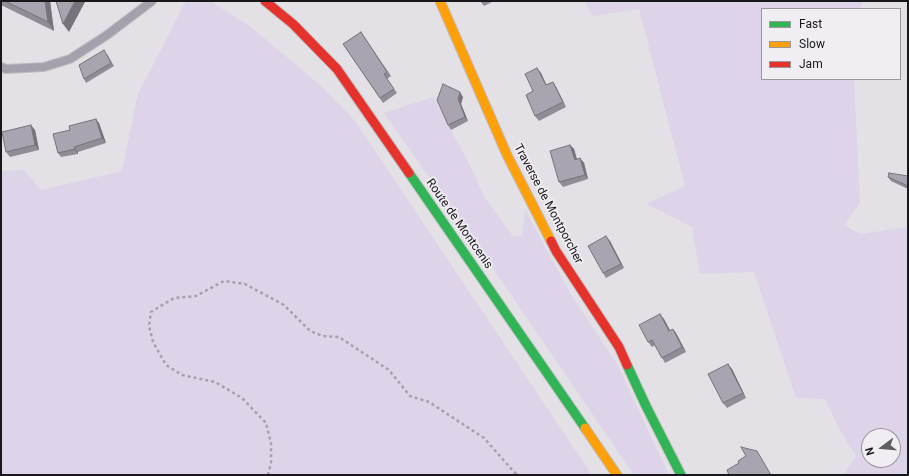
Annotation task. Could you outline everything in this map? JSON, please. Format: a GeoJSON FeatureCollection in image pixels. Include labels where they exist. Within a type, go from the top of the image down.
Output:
{"type":"FeatureCollection","features":[{"type":"Feature","properties":{"kind":"main road","name":"Route de Montcenis"},"geometry":{"type":"LineString","coordinates":[[265,1],[293,24],[337,69],[617,475]]}},
{"type":"Feature","properties":{"kind":"main road","name":"Traverse de Montporcher"},"geometry":{"type":"LineString","coordinates":[[440,1],[507,154],[556,251],[619,347],[646,406],[681,475]]}},
{"type":"Feature","properties":{"kind":"lane"},"geometry":{"type":"LineString","coordinates":[[1,67],[6,69],[44,67],[70,59],[107,35],[152,1]]}},
{"type":"Feature","properties":{"kind":"path"},"geometry":{"type":"LineString","coordinates":[[268,475],[271,442],[266,423],[242,398],[215,382],[182,375],[166,365],[153,342],[149,326],[151,312],[174,298],[196,296],[224,281],[245,284],[284,305],[310,330],[323,336],[339,337],[389,370],[410,396],[429,402],[484,438],[518,475]]}},
{"type":"Feature","properties":{"kind":"shaded area"},"geometry":{"type":"Polygon","coordinates":[[[186,1],[210,1],[251,27],[320,85],[355,121],[592,475],[1,475],[1,170],[24,170],[41,190],[122,171],[138,94],[186,1]]]}},
{"type":"Feature","properties":{"kind":"shaded area"},"geometry":{"type":"Polygon","coordinates":[[[584,1],[863,1],[860,8],[761,8],[761,80],[854,80],[860,203],[844,225],[860,234],[908,227],[908,475],[843,475],[856,456],[841,432],[825,399],[796,398],[754,272],[700,274],[692,227],[646,204],[685,186],[639,9],[593,16],[584,1]]]}},
{"type":"Feature","properties":{"kind":"shaded area"},"geometry":{"type":"Polygon","coordinates":[[[433,97],[468,162],[485,198],[513,236],[522,236],[525,210],[572,296],[617,364],[669,475],[634,475],[494,270],[384,113],[433,97]]]}},
{"type":"Feature","properties":{"kind":"building"},"geometry":{"type":"Polygon","coordinates":[[[5,1],[45,1],[48,22],[5,1]]]}},
{"type":"Feature","properties":{"kind":"building"},"geometry":{"type":"Polygon","coordinates":[[[56,1],[75,1],[63,24],[56,1]]]}},
{"type":"Feature","properties":{"kind":"building"},"geometry":{"type":"Polygon","coordinates":[[[361,32],[387,72],[384,74],[394,89],[380,98],[343,44],[361,32]]]}},
{"type":"Feature","properties":{"kind":"building"},"geometry":{"type":"Polygon","coordinates":[[[104,50],[111,63],[84,79],[79,65],[104,50]]]}},
{"type":"Feature","properties":{"kind":"building"},"geometry":{"type":"Polygon","coordinates":[[[537,68],[546,85],[553,82],[563,102],[535,116],[526,95],[533,91],[525,74],[537,68]]]}},
{"type":"Feature","properties":{"kind":"building"},"geometry":{"type":"Polygon","coordinates":[[[443,84],[460,92],[458,99],[465,117],[448,125],[437,100],[443,84]]]}},
{"type":"Feature","properties":{"kind":"building"},"geometry":{"type":"Polygon","coordinates":[[[96,119],[102,138],[74,147],[75,149],[58,153],[53,134],[70,130],[69,126],[96,119]]]}},
{"type":"Feature","properties":{"kind":"building"},"geometry":{"type":"Polygon","coordinates":[[[31,125],[35,145],[6,152],[2,132],[31,125]]]}},
{"type":"Feature","properties":{"kind":"building"},"geometry":{"type":"Polygon","coordinates":[[[570,145],[575,160],[580,158],[585,175],[559,182],[550,151],[570,145]]]}},
{"type":"Feature","properties":{"kind":"building"},"geometry":{"type":"Polygon","coordinates":[[[889,173],[908,176],[908,186],[888,177],[889,173]]]}},
{"type":"Feature","properties":{"kind":"building"},"geometry":{"type":"Polygon","coordinates":[[[606,236],[621,264],[603,273],[588,246],[606,236]]]}},
{"type":"Feature","properties":{"kind":"building"},"geometry":{"type":"Polygon","coordinates":[[[660,314],[669,331],[673,329],[682,347],[662,358],[652,340],[648,342],[639,325],[660,314]]]}},
{"type":"Feature","properties":{"kind":"building"},"geometry":{"type":"Polygon","coordinates":[[[728,364],[743,393],[723,403],[708,374],[728,364]]]}},
{"type":"Feature","properties":{"kind":"building"},"geometry":{"type":"Polygon","coordinates":[[[741,447],[757,451],[771,475],[729,475],[727,470],[739,463],[738,461],[746,456],[741,447]]]}},
{"type":"Feature","properties":{"kind":"traffic: fast"},"geometry":{"type":"LineString","coordinates":[[409,173],[585,428]]}},
{"type":"Feature","properties":{"kind":"traffic: fast"},"geometry":{"type":"LineString","coordinates":[[627,365],[681,475]]}},
{"type":"Feature","properties":{"kind":"traffic: slow"},"geometry":{"type":"LineString","coordinates":[[440,1],[507,155],[551,241]]}},
{"type":"Feature","properties":{"kind":"traffic: slow"},"geometry":{"type":"LineString","coordinates":[[585,428],[617,475]]}},
{"type":"Feature","properties":{"kind":"traffic: jam"},"geometry":{"type":"LineString","coordinates":[[265,1],[293,24],[337,69],[409,173]]}},
{"type":"Feature","properties":{"kind":"traffic: jam"},"geometry":{"type":"LineString","coordinates":[[551,241],[619,347],[627,365]]}}]}
